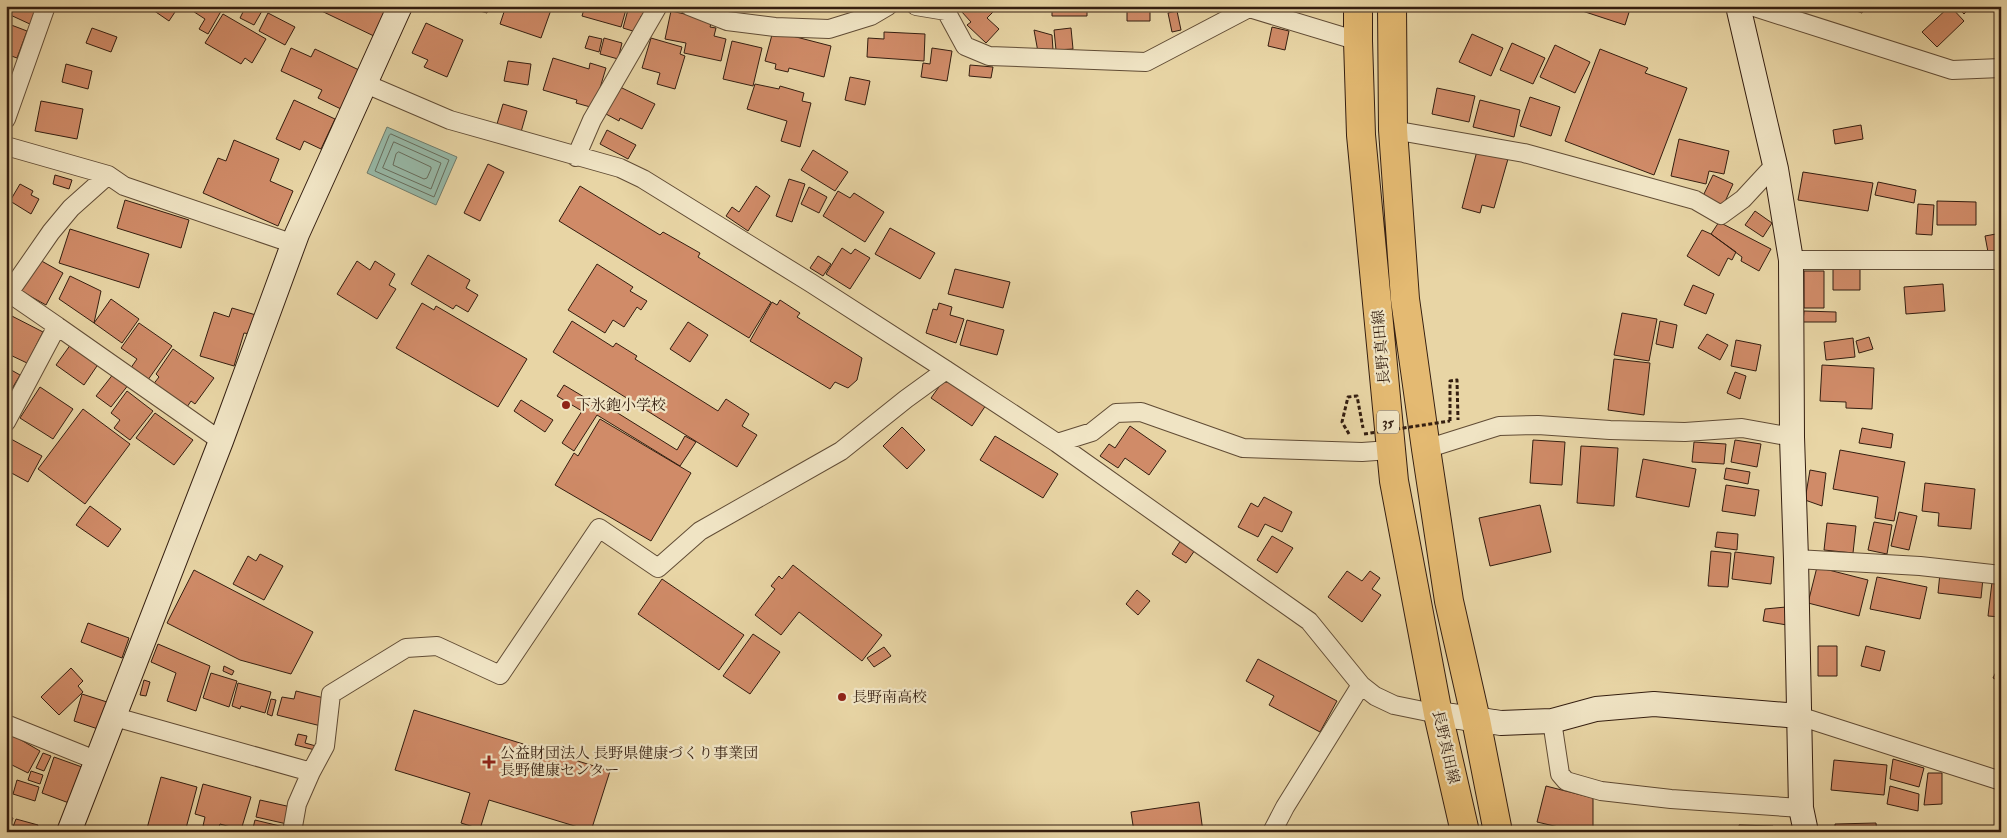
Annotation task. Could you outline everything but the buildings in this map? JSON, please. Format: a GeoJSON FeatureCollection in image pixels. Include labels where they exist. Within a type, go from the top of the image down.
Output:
{"type":"FeatureCollection","features":[{"type":"Feature","properties":{"kind":"main road","name":"長野真田線"},"geometry":{"type":"LineString","coordinates":[[1358,6],[1361,135],[1390,450],[1401,520],[1438,714],[1465,832]]}},
{"type":"Feature","properties":{"kind":"main road","name":"長野真田線"},"geometry":{"type":"LineString","coordinates":[[1392,6],[1393,130],[1405,299],[1449,601],[1476,720],[1498,832]]}},
{"type":"Feature","properties":{"kind":"street"},"geometry":{"type":"LineString","coordinates":[[6,119],[46,6]]}},
{"type":"Feature","properties":{"kind":"street"},"geometry":{"type":"LineString","coordinates":[[70,832],[221,441],[294,244],[400,6]]}},
{"type":"Feature","properties":{"kind":"street"},"geometry":{"type":"LineString","coordinates":[[576,157],[592,120],[658,6]]}},
{"type":"Feature","properties":{"kind":"street"},"geometry":{"type":"LineString","coordinates":[[689,6],[727,21],[776,27],[829,29],[871,16],[888,6]]}},
{"type":"Feature","properties":{"kind":"street"},"geometry":{"type":"LineString","coordinates":[[916,6],[946,11],[965,46],[989,56],[1146,62],[1249,7],[1358,41]]}},
{"type":"Feature","properties":{"kind":"street"},"geometry":{"type":"LineString","coordinates":[[1738,6],[1776,169],[1791,260],[1792,437],[1801,808],[1806,832]]}},
{"type":"Feature","properties":{"kind":"street"},"geometry":{"type":"LineString","coordinates":[[1751,6],[1952,70],[2001,68]]}},
{"type":"Feature","properties":{"kind":"street"},"geometry":{"type":"LineString","coordinates":[[366,84],[450,120],[620,168],[643,179],[811,283],[1057,442],[1309,621],[1361,686],[1394,705],[1438,714],[1501,723],[1552,721],[1596,709],[1654,704],[1799,716],[2001,781]]}},
{"type":"Feature","properties":{"kind":"street"},"geometry":{"type":"LineString","coordinates":[[1393,130],[1532,156],[1696,200],[1722,215],[1743,199],[1768,172],[1776,169]]}},
{"type":"Feature","properties":{"kind":"street"},"geometry":{"type":"LineString","coordinates":[[6,146],[108,175],[124,186],[294,244]]}},
{"type":"Feature","properties":{"kind":"street"},"geometry":{"type":"LineString","coordinates":[[108,175],[71,208],[50,232],[7,295],[57,326],[221,441]]}},
{"type":"Feature","properties":{"kind":"street"},"geometry":{"type":"LineString","coordinates":[[1791,260],[2001,260]]}},
{"type":"Feature","properties":{"kind":"street"},"geometry":{"type":"LineString","coordinates":[[6,422],[57,326]]}},
{"type":"Feature","properties":{"kind":"street"},"geometry":{"type":"LineString","coordinates":[[292,832],[297,804],[325,746],[332,694],[361,674],[406,648],[437,646],[500,675],[600,528],[658,568],[700,531],[842,451],[906,399],[946,370]]}},
{"type":"Feature","properties":{"kind":"street"},"geometry":{"type":"LineString","coordinates":[[1057,442],[1092,432],[1116,413],[1141,412],[1243,448],[1362,452],[1390,450]]}},
{"type":"Feature","properties":{"kind":"street"},"geometry":{"type":"LineString","coordinates":[[1426,448],[1499,426],[1538,425],[1610,430],[1685,432],[1742,428],[1792,437]]}},
{"type":"Feature","properties":{"kind":"street"},"geometry":{"type":"LineString","coordinates":[[1796,559],[1920,566],[2001,575]]}},
{"type":"Feature","properties":{"kind":"street"},"geometry":{"type":"LineString","coordinates":[[1272,832],[1285,807],[1361,686]]}},
{"type":"Feature","properties":{"kind":"street"},"geometry":{"type":"LineString","coordinates":[[115,717],[311,772]]}},
{"type":"Feature","properties":{"kind":"street"},"geometry":{"type":"LineString","coordinates":[[1552,721],[1560,774],[1566,781],[1610,792],[1801,808]]}},
{"type":"Feature","properties":{"kind":"street"},"geometry":{"type":"LineString","coordinates":[[6,724],[98,761]]}},
{"type":"Feature","properties":{"kind":"path"},"geometry":{"type":"LineString","coordinates":[[1352,441],[1342,422],[1348,397],[1357,396],[1364,434],[1450,421],[1450,381],[1456,380],[1458,428]]}},
{"type":"Feature","properties":{"kind":"water"},"geometry":{"type":"Polygon","coordinates":[[[387,127],[457,157],[436,205],[367,173],[387,127]]]}},
{"type":"Feature","properties":{"kind":"place","name":"下氷鉋小学校"},"geometry":{"type":"Point","coordinates":[566,405]}},
{"type":"Feature","properties":{"kind":"place","name":"長野南高校"},"geometry":{"type":"Point","coordinates":[842,697]}},
{"type":"Feature","properties":{"kind":"place","name":"公益財団法人 長野県健康づくり事業団 長野健康センター"},"geometry":{"type":"Point","coordinates":[489,762]}}]}
